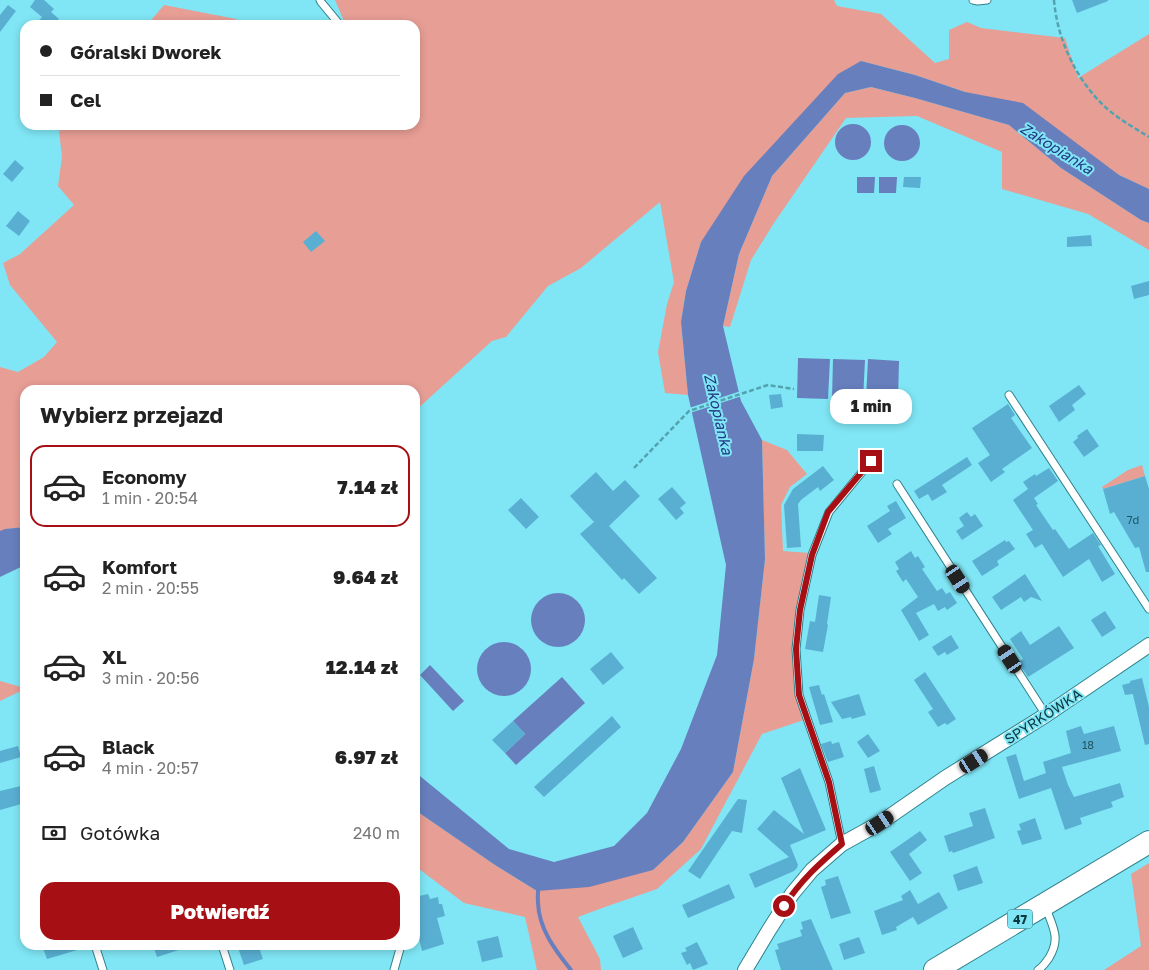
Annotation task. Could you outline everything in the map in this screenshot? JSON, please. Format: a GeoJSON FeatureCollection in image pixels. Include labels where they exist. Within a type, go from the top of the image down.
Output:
{"type":"FeatureCollection","features":[{"type":"Feature","properties":{"kind":"main road","name":"47"},"geometry":{"type":"LineString","coordinates":[[934,970],[957,961],[1045,904],[1149,842]]}},
{"type":"Feature","properties":{"kind":"street","name":"SPYRKÓWKA"},"geometry":{"type":"LineString","coordinates":[[745,970],[792,894],[812,870],[842,844],[880,823],[945,778],[1046,715],[1149,645]]}},
{"type":"Feature","properties":{"kind":"lane"},"geometry":{"type":"LineString","coordinates":[[320,0],[336,20]]}},
{"type":"Feature","properties":{"kind":"lane"},"geometry":{"type":"LineString","coordinates":[[974,0],[986,0]]}},
{"type":"Feature","properties":{"kind":"lane"},"geometry":{"type":"LineString","coordinates":[[1008,395],[1149,610]]}},
{"type":"Feature","properties":{"kind":"lane"},"geometry":{"type":"LineString","coordinates":[[842,844],[829,782],[799,695],[796,649],[800,610],[812,555],[828,512],[871,461]]}},
{"type":"Feature","properties":{"kind":"lane"},"geometry":{"type":"LineString","coordinates":[[896,484],[1046,715]]}},
{"type":"Feature","properties":{"kind":"lane"},"geometry":{"type":"LineString","coordinates":[[1038,970],[1043,967],[1054,950],[1056,940],[1045,904]]}},
{"type":"Feature","properties":{"kind":"lane"},"geometry":{"type":"LineString","coordinates":[[97,950],[103,970]]}},
{"type":"Feature","properties":{"kind":"lane"},"geometry":{"type":"LineString","coordinates":[[224,950],[230,970]]}},
{"type":"Feature","properties":{"kind":"lane"},"geometry":{"type":"LineString","coordinates":[[394,970],[400,950]]}},
{"type":"Feature","properties":{"kind":"path"},"geometry":{"type":"LineString","coordinates":[[1054,0],[1056,19],[1062,40],[1082,82],[1102,104],[1149,138]]}},
{"type":"Feature","properties":{"kind":"path"},"geometry":{"type":"LineString","coordinates":[[634,468],[689,411],[768,385],[794,389]]}},
{"type":"Feature","properties":{"kind":"shaded area"},"geometry":{"type":"Polygon","coordinates":[[[335,0],[834,0],[837,6],[881,14],[935,63],[949,59],[949,30],[967,22],[981,28],[1065,38],[1078,78],[1149,34],[1149,189],[1119,175],[965,92],[915,75],[861,61],[701,242],[686,291],[681,322],[688,395],[665,393],[658,352],[667,304],[674,282],[660,202],[581,268],[548,286],[506,337],[492,341],[420,406],[420,385],[20,385],[20,528],[0,532],[0,367],[18,372],[44,357],[57,342],[10,285],[3,263],[20,254],[74,205],[58,186],[62,157],[59,131],[420,130],[420,20],[344,20],[335,0]]]}},
{"type":"Feature","properties":{"kind":"shaded area"},"geometry":{"type":"Polygon","coordinates":[[[164,5],[237,20],[151,20],[164,5]]]}},
{"type":"Feature","properties":{"kind":"shaded area"},"geometry":{"type":"Polygon","coordinates":[[[871,87],[1009,125],[1061,168],[1141,220],[1149,223],[1149,250],[1088,214],[1002,189],[1002,152],[917,116],[846,118],[751,260],[730,327],[723,326],[739,254],[772,176],[845,93],[871,87]]]}},
{"type":"Feature","properties":{"kind":"shaded area"},"geometry":{"type":"Polygon","coordinates":[[[762,440],[787,450],[807,474],[790,487],[781,505],[783,551],[809,553],[794,628],[794,688],[804,720],[762,734],[701,849],[657,889],[578,917],[600,959],[601,970],[537,970],[525,917],[464,903],[420,870],[420,813],[495,865],[537,891],[653,870],[683,842],[733,772],[754,659],[765,559],[762,440]]]}},
{"type":"Feature","properties":{"kind":"shaded area"},"geometry":{"type":"Polygon","coordinates":[[[1142,465],[1145,476],[1103,489],[1102,487],[1128,470],[1142,465]]]}},
{"type":"Feature","properties":{"kind":"shaded area"},"geometry":{"type":"Polygon","coordinates":[[[0,681],[20,687],[20,691],[0,701],[0,681]]]}},
{"type":"Feature","properties":{"kind":"shaded area"},"geometry":{"type":"Polygon","coordinates":[[[1149,863],[1149,970],[1104,970],[1141,946],[1131,874],[1149,863]]]}},
{"type":"Feature","properties":{"kind":"water","name":"Zakopianka"},"geometry":{"type":"Polygon","coordinates":[[[861,61],[915,75],[965,92],[1023,103],[1119,175],[1149,189],[1149,223],[1141,220],[1061,168],[1009,125],[871,87],[845,93],[772,176],[739,254],[723,326],[741,401],[762,440],[765,559],[754,659],[733,772],[683,842],[653,870],[589,887],[537,891],[495,865],[420,813],[420,776],[509,849],[554,862],[614,846],[647,813],[681,749],[717,655],[726,565],[688,395],[681,322],[686,291],[701,242],[744,176],[838,74],[861,61]]]}},
{"type":"Feature","properties":{"kind":"water"},"geometry":{"type":"Polygon","coordinates":[[[853,124],[860,125],[866,129],[870,135],[870,149],[866,155],[860,159],[853,160],[846,159],[840,155],[836,149],[835,142],[836,135],[840,129],[846,125],[853,124]]]}},
{"type":"Feature","properties":{"kind":"water"},"geometry":{"type":"Polygon","coordinates":[[[902,125],[909,126],[915,130],[919,136],[919,150],[915,156],[909,160],[902,161],[895,160],[889,156],[885,150],[884,143],[885,136],[889,130],[895,126],[902,125]]]}},
{"type":"Feature","properties":{"kind":"water"},"geometry":{"type":"Polygon","coordinates":[[[857,177],[875,177],[874,193],[857,193],[857,177]]]}},
{"type":"Feature","properties":{"kind":"water"},"geometry":{"type":"Polygon","coordinates":[[[879,177],[897,177],[896,193],[879,193],[879,177]]]}},
{"type":"Feature","properties":{"kind":"water"},"geometry":{"type":"Polygon","coordinates":[[[798,358],[830,359],[828,399],[797,398],[798,358]]]}},
{"type":"Feature","properties":{"kind":"water"},"geometry":{"type":"Polygon","coordinates":[[[833,359],[865,360],[863,400],[832,399],[833,359]]]}},
{"type":"Feature","properties":{"kind":"water"},"geometry":{"type":"Polygon","coordinates":[[[868,359],[899,361],[898,401],[866,399],[868,359]]]}},
{"type":"Feature","properties":{"kind":"water"},"geometry":{"type":"Polygon","coordinates":[[[20,528],[20,567],[0,577],[0,531],[20,528]]]}},
{"type":"Feature","properties":{"kind":"water"},"geometry":{"type":"Polygon","coordinates":[[[553,593],[563,593],[573,597],[581,605],[585,620],[581,635],[573,643],[563,647],[553,647],[543,643],[535,635],[531,625],[531,615],[535,605],[543,597],[553,593]]]}},
{"type":"Feature","properties":{"kind":"water"},"geometry":{"type":"Polygon","coordinates":[[[499,642],[509,642],[519,646],[527,654],[531,669],[527,684],[519,692],[509,696],[499,696],[489,692],[481,684],[477,674],[477,664],[481,654],[489,646],[499,642]]]}},
{"type":"Feature","properties":{"kind":"water"},"geometry":{"type":"Polygon","coordinates":[[[430,665],[464,701],[453,711],[420,675],[430,665]]]}},
{"type":"Feature","properties":{"kind":"water"},"geometry":{"type":"Polygon","coordinates":[[[562,677],[585,703],[516,765],[505,753],[525,734],[513,721],[562,677]]]}},
{"type":"Feature","properties":{"kind":"pier"},"geometry":{"type":"Polygon","coordinates":[[[741,391],[742,396],[690,413],[689,408],[741,391]]]}},
{"type":"Feature","properties":{"kind":"building"},"geometry":{"type":"Polygon","coordinates":[[[35,0],[44,0],[54,9],[51,12],[59,19],[39,20],[42,17],[30,7],[35,0]]]}},
{"type":"Feature","properties":{"kind":"building"},"geometry":{"type":"Polygon","coordinates":[[[1072,0],[1108,0],[1108,1],[1077,13],[1072,0]]]}},
{"type":"Feature","properties":{"kind":"building"},"geometry":{"type":"Polygon","coordinates":[[[8,5],[16,11],[0,32],[0,15],[8,5]]]}},
{"type":"Feature","properties":{"kind":"building"},"geometry":{"type":"Polygon","coordinates":[[[15,160],[24,168],[12,182],[3,174],[15,160]]]}},
{"type":"Feature","properties":{"kind":"building"},"geometry":{"type":"Polygon","coordinates":[[[904,177],[921,177],[920,188],[903,187],[904,177]]]}},
{"type":"Feature","properties":{"kind":"building"},"geometry":{"type":"Polygon","coordinates":[[[18,211],[30,221],[19,236],[6,226],[18,211]]]}},
{"type":"Feature","properties":{"kind":"building"},"geometry":{"type":"Polygon","coordinates":[[[316,231],[325,241],[311,252],[303,242],[316,231]]]}},
{"type":"Feature","properties":{"kind":"building"},"geometry":{"type":"Polygon","coordinates":[[[1091,235],[1092,246],[1067,247],[1067,237],[1091,235]]]}},
{"type":"Feature","properties":{"kind":"building"},"geometry":{"type":"Polygon","coordinates":[[[1149,281],[1149,295],[1134,299],[1131,286],[1149,281]]]}},
{"type":"Feature","properties":{"kind":"building"},"geometry":{"type":"Polygon","coordinates":[[[1079,385],[1086,394],[1072,405],[1075,410],[1059,422],[1049,406],[1079,385]]]}},
{"type":"Feature","properties":{"kind":"building"},"geometry":{"type":"Polygon","coordinates":[[[781,394],[783,407],[771,409],[769,395],[781,394]]]}},
{"type":"Feature","properties":{"kind":"building"},"geometry":{"type":"Polygon","coordinates":[[[1008,404],[1015,415],[1011,418],[1032,448],[1002,469],[1005,472],[991,482],[978,463],[990,455],[972,428],[1008,404]]]}},
{"type":"Feature","properties":{"kind":"building"},"geometry":{"type":"Polygon","coordinates":[[[1087,429],[1099,446],[1084,457],[1073,442],[1078,438],[1077,436],[1087,429]]]}},
{"type":"Feature","properties":{"kind":"building"},"geometry":{"type":"Polygon","coordinates":[[[797,434],[824,435],[823,451],[797,451],[797,434]]]}},
{"type":"Feature","properties":{"kind":"building"},"geometry":{"type":"Polygon","coordinates":[[[967,457],[972,465],[942,485],[947,492],[932,501],[928,494],[919,499],[914,491],[967,457]]]}},
{"type":"Feature","properties":{"kind":"building"},"geometry":{"type":"Polygon","coordinates":[[[823,466],[834,480],[820,491],[818,487],[798,504],[801,547],[787,548],[784,505],[793,489],[823,466]]]}},
{"type":"Feature","properties":{"kind":"building"},"geometry":{"type":"Polygon","coordinates":[[[1049,468],[1058,481],[1034,498],[1038,504],[1036,505],[1069,549],[1093,533],[1101,545],[1098,546],[1115,574],[1102,582],[1089,559],[1063,577],[1042,544],[1035,548],[1026,534],[1033,530],[1013,500],[1028,489],[1023,482],[1049,468]]]}},
{"type":"Feature","properties":{"kind":"building"},"geometry":{"type":"Polygon","coordinates":[[[596,472],[613,491],[625,480],[640,496],[609,526],[657,578],[639,594],[624,578],[622,580],[580,534],[594,522],[570,496],[596,472]]]}},
{"type":"Feature","properties":{"kind":"building"},"geometry":{"type":"Polygon","coordinates":[[[1145,476],[1149,489],[1149,572],[1146,572],[1139,547],[1135,548],[1114,512],[1110,514],[1103,489],[1145,476]]]}},
{"type":"Feature","properties":{"kind":"building"},"geometry":{"type":"Polygon","coordinates":[[[672,487],[686,503],[680,508],[684,513],[676,520],[658,499],[672,487]]]}},
{"type":"Feature","properties":{"kind":"building"},"geometry":{"type":"Polygon","coordinates":[[[521,498],[539,517],[526,529],[508,510],[521,498]]]}},
{"type":"Feature","properties":{"kind":"building"},"geometry":{"type":"Polygon","coordinates":[[[896,501],[906,518],[888,529],[892,534],[878,543],[867,526],[890,511],[887,506],[896,501]]]}},
{"type":"Feature","properties":{"kind":"building"},"geometry":{"type":"Polygon","coordinates":[[[967,512],[971,517],[975,514],[983,526],[962,540],[956,531],[964,526],[959,518],[967,512]]]}},
{"type":"Feature","properties":{"kind":"building"},"geometry":{"type":"Polygon","coordinates":[[[1005,540],[1006,542],[1009,541],[1015,549],[997,561],[999,565],[982,576],[972,561],[1005,540]]]}},
{"type":"Feature","properties":{"kind":"building"},"geometry":{"type":"Polygon","coordinates":[[[911,551],[915,558],[918,556],[925,567],[922,569],[937,591],[942,588],[946,594],[950,592],[957,603],[947,610],[945,607],[938,611],[934,604],[916,613],[929,635],[919,641],[901,610],[918,597],[906,579],[903,582],[896,571],[899,569],[895,562],[911,551]]]}},
{"type":"Feature","properties":{"kind":"building"},"geometry":{"type":"Polygon","coordinates":[[[1025,574],[1042,601],[1031,597],[1024,602],[1021,597],[1001,610],[992,597],[1025,574]]]}},
{"type":"Feature","properties":{"kind":"building"},"geometry":{"type":"Polygon","coordinates":[[[819,595],[831,597],[823,652],[805,649],[810,621],[815,622],[819,595]]]}},
{"type":"Feature","properties":{"kind":"building"},"geometry":{"type":"Polygon","coordinates":[[[1105,611],[1116,628],[1102,637],[1091,620],[1105,611]]]}},
{"type":"Feature","properties":{"kind":"building"},"geometry":{"type":"Polygon","coordinates":[[[1059,626],[1074,648],[1028,677],[1018,662],[1023,659],[1010,639],[1021,631],[1030,645],[1059,626]]]}},
{"type":"Feature","properties":{"kind":"building"},"geometry":{"type":"Polygon","coordinates":[[[951,635],[959,648],[947,655],[945,652],[938,656],[932,647],[951,635]]]}},
{"type":"Feature","properties":{"kind":"building"},"geometry":{"type":"Polygon","coordinates":[[[611,652],[624,668],[603,685],[590,669],[611,652]]]}},
{"type":"Feature","properties":{"kind":"building"},"geometry":{"type":"Polygon","coordinates":[[[925,672],[956,719],[947,725],[945,723],[938,727],[928,712],[933,709],[914,680],[925,672]]]}},
{"type":"Feature","properties":{"kind":"building"},"geometry":{"type":"Polygon","coordinates":[[[1142,678],[1149,707],[1149,744],[1145,745],[1133,694],[1125,695],[1122,685],[1142,678]]]}},
{"type":"Feature","properties":{"kind":"building"},"geometry":{"type":"Polygon","coordinates":[[[819,685],[833,722],[820,725],[809,687],[819,685]]]}},
{"type":"Feature","properties":{"kind":"building"},"geometry":{"type":"Polygon","coordinates":[[[859,694],[866,715],[852,719],[851,717],[842,719],[831,702],[859,694]]]}},
{"type":"Feature","properties":{"kind":"building"},"geometry":{"type":"Polygon","coordinates":[[[612,716],[621,727],[544,797],[534,787],[612,716]]]}},
{"type":"Feature","properties":{"kind":"building"},"geometry":{"type":"Polygon","coordinates":[[[513,721],[525,734],[505,753],[492,740],[513,721]]]}},
{"type":"Feature","properties":{"kind":"building"},"geometry":{"type":"Polygon","coordinates":[[[1081,726],[1084,734],[1114,726],[1121,751],[1062,767],[1074,797],[1120,783],[1124,797],[1111,802],[1113,807],[1080,818],[1082,824],[1065,830],[1051,788],[1019,799],[1006,757],[1016,754],[1024,781],[1046,773],[1043,762],[1071,753],[1066,731],[1081,726]]]}},
{"type":"Feature","properties":{"kind":"building"},"geometry":{"type":"Polygon","coordinates":[[[868,734],[880,751],[868,758],[857,742],[868,734]]]}},
{"type":"Feature","properties":{"kind":"building"},"geometry":{"type":"Polygon","coordinates":[[[831,741],[832,744],[839,742],[844,757],[828,762],[821,744],[831,741]]]}},
{"type":"Feature","properties":{"kind":"building"},"geometry":{"type":"Polygon","coordinates":[[[18,746],[20,757],[0,763],[0,751],[18,746]]]}},
{"type":"Feature","properties":{"kind":"building"},"geometry":{"type":"Polygon","coordinates":[[[874,766],[881,790],[870,793],[864,769],[874,766]]]}},
{"type":"Feature","properties":{"kind":"building"},"geometry":{"type":"Polygon","coordinates":[[[800,768],[826,830],[790,845],[798,865],[794,871],[755,888],[749,874],[789,857],[757,829],[774,810],[804,834],[781,778],[800,768]]]}},
{"type":"Feature","properties":{"kind":"building"},"geometry":{"type":"Polygon","coordinates":[[[20,786],[20,804],[0,810],[0,791],[20,786]]]}},
{"type":"Feature","properties":{"kind":"building"},"geometry":{"type":"Polygon","coordinates":[[[738,799],[747,800],[742,833],[732,831],[700,879],[688,871],[738,799]]]}},
{"type":"Feature","properties":{"kind":"building"},"geometry":{"type":"Polygon","coordinates":[[[985,808],[995,838],[953,853],[952,851],[949,852],[944,836],[973,826],[969,813],[985,808]]]}},
{"type":"Feature","properties":{"kind":"building"},"geometry":{"type":"Polygon","coordinates":[[[1035,818],[1042,839],[1022,845],[1017,831],[1021,830],[1019,824],[1035,818]]]}},
{"type":"Feature","properties":{"kind":"building"},"geometry":{"type":"Polygon","coordinates":[[[920,831],[927,840],[909,854],[922,873],[910,881],[890,852],[920,831]]]}},
{"type":"Feature","properties":{"kind":"building"},"geometry":{"type":"Polygon","coordinates":[[[977,866],[983,883],[958,891],[953,875],[977,866]]]}},
{"type":"Feature","properties":{"kind":"building"},"geometry":{"type":"Polygon","coordinates":[[[838,876],[851,913],[831,919],[821,887],[826,885],[825,880],[838,876]]]}},
{"type":"Feature","properties":{"kind":"building"},"geometry":{"type":"Polygon","coordinates":[[[729,884],[735,898],[688,918],[682,905],[729,884]]]}},
{"type":"Feature","properties":{"kind":"building"},"geometry":{"type":"Polygon","coordinates":[[[910,890],[918,904],[939,892],[948,908],[918,925],[913,917],[896,927],[897,930],[882,935],[874,911],[903,900],[901,896],[910,890]]]}},
{"type":"Feature","properties":{"kind":"building"},"geometry":{"type":"Polygon","coordinates":[[[428,894],[430,899],[438,897],[445,916],[437,918],[444,944],[422,951],[420,943],[420,896],[428,894]]]}},
{"type":"Feature","properties":{"kind":"building"},"geometry":{"type":"Polygon","coordinates":[[[811,919],[833,970],[781,970],[775,950],[779,949],[777,944],[802,936],[800,930],[803,929],[801,922],[811,919]]]}},
{"type":"Feature","properties":{"kind":"building"},"geometry":{"type":"Polygon","coordinates":[[[633,927],[643,949],[623,958],[613,936],[633,927]]]}},
{"type":"Feature","properties":{"kind":"building"},"geometry":{"type":"Polygon","coordinates":[[[498,936],[503,957],[482,962],[477,941],[498,936]]]}},
{"type":"Feature","properties":{"kind":"building"},"geometry":{"type":"Polygon","coordinates":[[[859,937],[865,953],[844,960],[839,944],[859,937]]]}},
{"type":"Feature","properties":{"kind":"building"},"geometry":{"type":"Polygon","coordinates":[[[697,942],[708,964],[693,970],[690,963],[687,965],[681,953],[687,951],[685,948],[697,942]]]}},
{"type":"Feature","properties":{"kind":"building"},"geometry":{"type":"Polygon","coordinates":[[[44,950],[77,950],[47,959],[44,950]]]}},
{"type":"Feature","properties":{"kind":"building"},"geometry":{"type":"Polygon","coordinates":[[[155,950],[179,950],[157,957],[155,950]]]}},
{"type":"Feature","properties":{"kind":"building"},"geometry":{"type":"Polygon","coordinates":[[[239,950],[260,950],[263,959],[244,965],[239,950]]]}},
{"type":"Feature","properties":{"kind":"waterway"},"geometry":{"type":"LineString","coordinates":[[539,887],[541,922],[549,939],[571,970]]}},
{"type":"Feature","properties":{"kind":"route"},"geometry":{"type":"LineString","coordinates":[[784,906],[812,870],[842,844],[829,782],[799,695],[796,649],[800,610],[812,555],[828,512],[871,461]]}}]}
